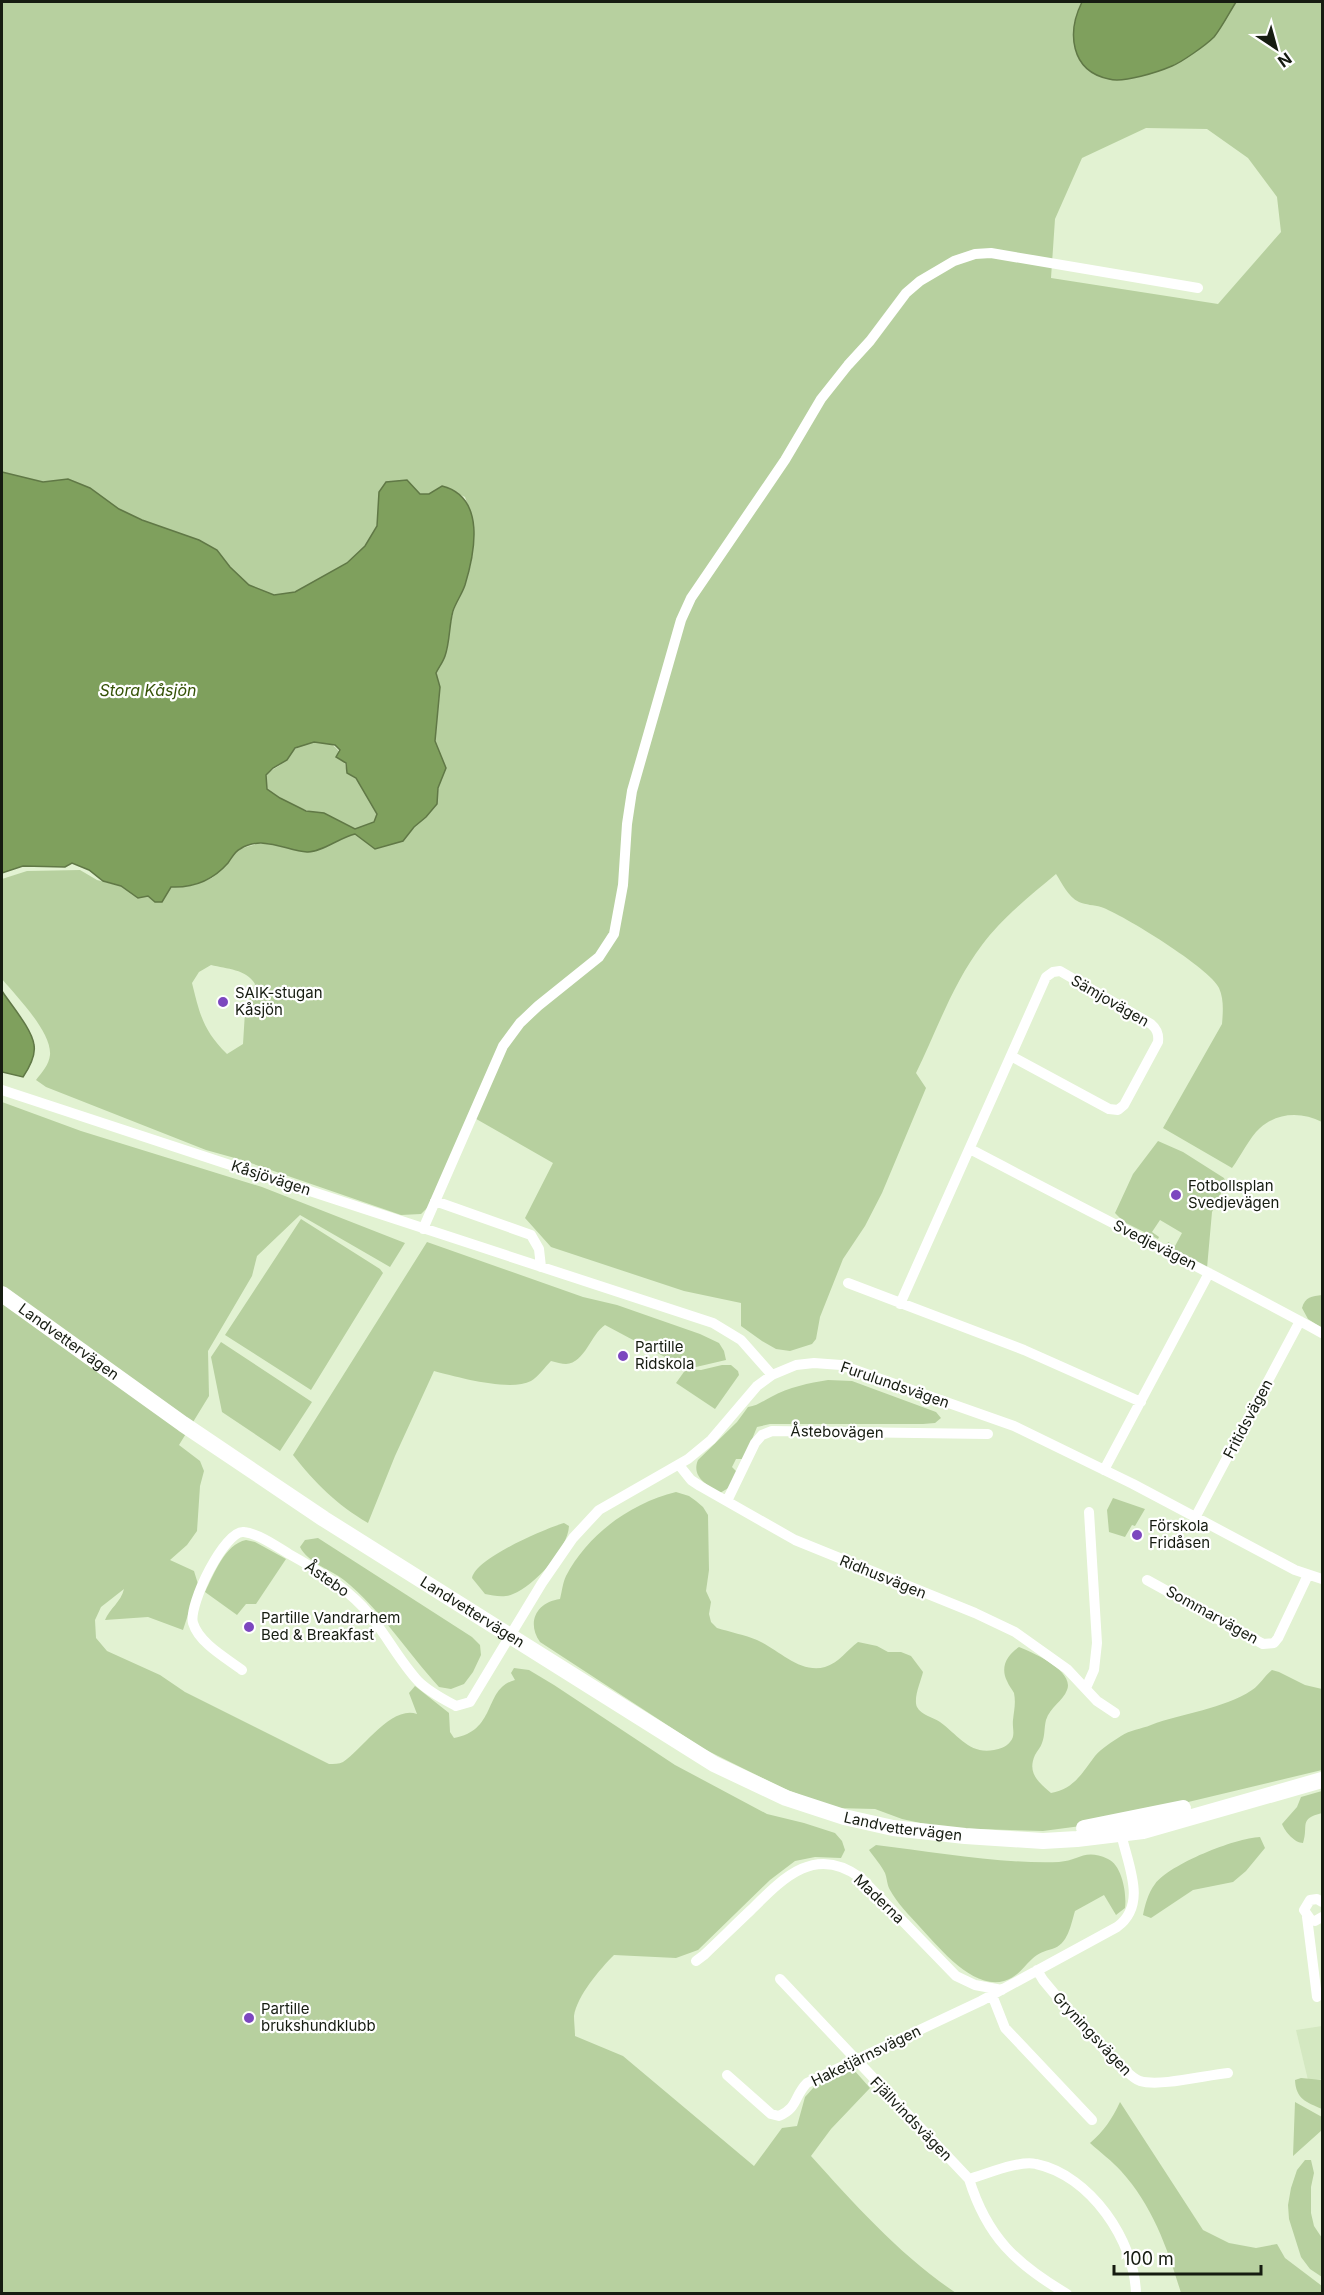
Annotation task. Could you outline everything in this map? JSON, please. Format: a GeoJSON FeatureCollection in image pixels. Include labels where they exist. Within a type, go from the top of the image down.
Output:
{"type":"FeatureCollection","features":[{"type":"Feature","properties":{"kind":"street"},"geometry":{"type":"LineString","coordinates":[[423,1229],[503,1046],[520,1023],[538,1006],[599,957],[614,934],[623,885],[627,824],[632,791],[681,620],[691,598],[785,460],[821,399],[870,341],[906,293],[920,281],[954,261],[975,254],[990,253],[1198,288]]}},
{"type":"Feature","properties":{"kind":"street","name":"Sämjovägen"},"geometry":{"type":"LineString","coordinates":[[900,1304],[1046,977],[1056,971],[1151,1024],[1155,1027],[1159,1037],[1124,1105],[1118,1110],[1109,1109],[1011,1056]]}},
{"type":"Feature","properties":{"kind":"street","name":"Kåsjövägen"},"geometry":{"type":"LineString","coordinates":[[2,1090],[713,1323],[741,1340],[772,1375]]}},
{"type":"Feature","properties":{"kind":"street","name":"Svedjevägen"},"geometry":{"type":"LineString","coordinates":[[970,1149],[1209,1273],[1104,1470]]}},
{"type":"Feature","properties":{"kind":"street"},"geometry":{"type":"LineString","coordinates":[[435,1201],[531,1235],[539,1249],[541,1267]]}},
{"type":"Feature","properties":{"kind":"street"},"geometry":{"type":"LineString","coordinates":[[1209,1273],[1323,1333]]}},
{"type":"Feature","properties":{"kind":"street"},"geometry":{"type":"LineString","coordinates":[[848,1283],[1024,1350],[1141,1402]]}},
{"type":"Feature","properties":{"kind":"street","name":"Landvettervägen"},"geometry":{"type":"LineString","coordinates":[[2,1294],[183,1424],[289,1496],[714,1764],[786,1798],[844,1817],[893,1828],[1043,1841],[1120,1828],[1323,1774]]}},
{"type":"Feature","properties":{"kind":"street","name":"Fritidsvägen"},"geometry":{"type":"LineString","coordinates":[[1196,1516],[1300,1321]]}},
{"type":"Feature","properties":{"kind":"street","name":"Furulundsvägen"},"geometry":{"type":"LineString","coordinates":[[511,1637],[542,1583],[585,1523],[608,1503],[679,1465],[711,1440],[757,1386],[772,1375],[796,1365],[814,1363],[841,1365],[1014,1426],[1196,1516],[1308,1575],[1323,1579]]}},
{"type":"Feature","properties":{"kind":"street","name":"Åstebovägen"},"geometry":{"type":"LineString","coordinates":[[727,1501],[755,1443],[766,1432],[988,1434]]}},
{"type":"Feature","properties":{"kind":"street","name":"Ridhusvägen"},"geometry":{"type":"LineString","coordinates":[[679,1465],[691,1480],[795,1540],[1007,1628],[1067,1669],[1097,1701],[1115,1713]]}},
{"type":"Feature","properties":{"kind":"street"},"geometry":{"type":"LineString","coordinates":[[1086,1688],[1094,1670],[1097,1643],[1089,1512]]}},
{"type":"Feature","properties":{"kind":"street","name":"Åstebo"},"geometry":{"type":"LineString","coordinates":[[242,1670],[215,1650],[201,1636],[192,1619],[194,1604],[201,1588],[221,1552],[238,1532],[244,1532],[269,1543],[336,1583],[375,1621],[420,1683],[456,1706],[470,1702],[511,1637]]}},
{"type":"Feature","properties":{"kind":"street","name":"Sommarvägen"},"geometry":{"type":"LineString","coordinates":[[1147,1580],[1263,1644],[1269,1644],[1274,1643],[1278,1638],[1308,1575]]}},
{"type":"Feature","properties":{"kind":"street","name":"Landvettervägen"},"geometry":{"type":"LineString","coordinates":[[1120,1828],[1143,1831],[1323,1780]]}},
{"type":"Feature","properties":{"kind":"street","name":"Haketjärnsvägen"},"geometry":{"type":"LineString","coordinates":[[727,2075],[771,2114],[779,2116],[790,2110],[807,2083],[1003,1990],[1118,1927],[1129,1917],[1133,1909],[1133,1880],[1120,1828]]}},
{"type":"Feature","properties":{"kind":"street","name":"Maderna"},"geometry":{"type":"LineString","coordinates":[[696,1960],[786,1877],[806,1867],[826,1864],[846,1869],[861,1878],[956,1976],[975,1985],[1003,1990]]}},
{"type":"Feature","properties":{"kind":"street"},"geometry":{"type":"LineString","coordinates":[[1317,1997],[1307,1917],[1304,1910],[1307,1903],[1314,1899],[1322,1901]]}},
{"type":"Feature","properties":{"kind":"street"},"geometry":{"type":"LineString","coordinates":[[1307,1917],[1315,1921],[1323,1917]]}},
{"type":"Feature","properties":{"kind":"street","name":"Gryningsvägen"},"geometry":{"type":"LineString","coordinates":[[1036,1970],[1122,2068],[1138,2080],[1154,2082],[1228,2073]]}},
{"type":"Feature","properties":{"kind":"street","name":"Fjällvindsvägen"},"geometry":{"type":"LineString","coordinates":[[780,1979],[969,2179],[984,2218],[1003,2244],[1023,2264],[1067,2294]]}},
{"type":"Feature","properties":{"kind":"street"},"geometry":{"type":"LineString","coordinates":[[992,1995],[1005,2028],[1092,2120]]}},
{"type":"Feature","properties":{"kind":"street"},"geometry":{"type":"LineString","coordinates":[[969,2179],[1025,2163],[1035,2163],[1062,2175],[1079,2186],[1107,2213],[1117,2229],[1136,2276],[1136,2294]]}},
{"type":"Feature","properties":{"kind":"shaded area"},"geometry":{"type":"Polygon","coordinates":[[[2,2],[1082,2],[1078,10],[1124,79],[1174,65],[1213,37],[1236,2],[1322,2],[1322,1122],[1298,1115],[1274,1119],[1256,1132],[1232,1168],[1163,1128],[1222,1024],[1221,992],[1200,968],[1145,931],[1101,907],[1075,900],[1056,874],[998,926],[962,975],[916,1073],[926,1088],[882,1193],[865,1226],[843,1259],[820,1317],[816,1339],[812,1344],[790,1351],[776,1349],[741,1326],[741,1303],[684,1291],[551,1247],[525,1218],[553,1163],[471,1116],[428,1207],[421,1214],[401,1215],[242,1160],[206,1150],[46,1087],[36,1080],[45,1068],[50,1055],[45,1036],[32,1015],[2,979],[2,879],[27,871],[80,870],[97,880],[121,886],[138,898],[171,887],[193,885],[212,878],[239,849],[257,844],[274,843],[310,852],[343,837],[342,824],[328,816],[311,812],[285,801],[267,789],[266,775],[283,763],[295,749],[316,742],[331,744],[336,748],[345,763],[347,773],[356,778],[377,814],[374,822],[403,841],[414,826],[437,804],[438,789],[445,768],[435,741],[440,687],[436,673],[444,656],[454,610],[470,566],[473,554],[473,532],[465,497],[442,486],[429,494],[379,492],[377,526],[365,546],[347,563],[295,592],[274,595],[249,585],[230,567],[217,550],[199,540],[142,520],[119,509],[90,488],[68,479],[43,482],[2,472],[2,2]],[[1146,128],[1082,158],[1055,219],[1051,278],[1218,304],[1281,232],[1277,197],[1248,158],[1207,129],[1146,128]],[[211,965],[199,972],[192,983],[207,1029],[227,1054],[243,1044],[245,1012],[255,984],[241,972],[211,965]]]}},
{"type":"Feature","properties":{"kind":"shaded area"},"geometry":{"type":"Polygon","coordinates":[[[2,1102],[81,1131],[262,1187],[405,1243],[390,1267],[300,1215],[257,1256],[252,1276],[208,1351],[209,1396],[179,1445],[200,1461],[204,1471],[200,1486],[197,1531],[187,1545],[170,1560],[194,1571],[198,1584],[183,1630],[148,1617],[105,1620],[124,1589],[101,1607],[95,1620],[96,1638],[107,1651],[160,1675],[185,1692],[329,1764],[343,1762],[387,1722],[397,1716],[407,1713],[417,1714],[409,1693],[415,1686],[449,1713],[450,1732],[454,1738],[468,1734],[478,1727],[498,1691],[505,1684],[515,1680],[511,1673],[514,1668],[529,1670],[675,1765],[767,1814],[835,1833],[842,1841],[845,1850],[841,1858],[815,1857],[795,1861],[770,1880],[698,1950],[676,1958],[614,1955],[596,1975],[576,2008],[575,2036],[623,2056],[754,2166],[782,2128],[797,2126],[805,2097],[814,2087],[854,2070],[870,2088],[831,2129],[811,2156],[898,2246],[916,2263],[956,2293],[2,2293],[2,1102]]]}},
{"type":"Feature","properties":{"kind":"shaded area"},"geometry":{"type":"Polygon","coordinates":[[[1158,1141],[1183,1152],[1224,1178],[1226,1183],[1212,1212],[1207,1268],[1167,1245],[1168,1242],[1175,1246],[1182,1233],[1160,1220],[1152,1232],[1159,1237],[1158,1239],[1124,1222],[1115,1213],[1133,1174],[1158,1141]]]}},
{"type":"Feature","properties":{"kind":"shaded area"},"geometry":{"type":"Polygon","coordinates":[[[301,1219],[383,1273],[311,1390],[225,1335],[301,1219]]]}},
{"type":"Feature","properties":{"kind":"shaded area"},"geometry":{"type":"Polygon","coordinates":[[[427,1242],[583,1297],[617,1305],[700,1334],[719,1343],[726,1360],[696,1367],[678,1364],[605,1325],[578,1359],[566,1364],[551,1361],[534,1379],[522,1384],[483,1382],[434,1371],[395,1456],[368,1523],[327,1493],[293,1455],[427,1242]]]}},
{"type":"Feature","properties":{"kind":"shaded area"},"geometry":{"type":"Polygon","coordinates":[[[1322,1295],[1322,1328],[1308,1319],[1302,1308],[1309,1298],[1322,1295]]]}},
{"type":"Feature","properties":{"kind":"shaded area"},"geometry":{"type":"Polygon","coordinates":[[[221,1342],[312,1402],[280,1451],[222,1412],[211,1357],[221,1342]]]}},
{"type":"Feature","properties":{"kind":"shaded area"},"geometry":{"type":"Polygon","coordinates":[[[731,1365],[739,1375],[715,1409],[676,1383],[686,1369],[701,1370],[731,1365]]]}},
{"type":"Feature","properties":{"kind":"shaded area"},"geometry":{"type":"Polygon","coordinates":[[[828,1380],[852,1381],[936,1412],[941,1418],[935,1423],[923,1424],[770,1424],[757,1427],[744,1459],[736,1459],[732,1467],[737,1472],[730,1487],[720,1493],[698,1476],[696,1466],[698,1460],[737,1422],[748,1407],[792,1388],[828,1380]]]}},
{"type":"Feature","properties":{"kind":"shaded area"},"geometry":{"type":"Polygon","coordinates":[[[676,1492],[696,1501],[708,1515],[709,1570],[706,1591],[711,1602],[709,1614],[711,1622],[717,1628],[757,1640],[789,1660],[807,1667],[830,1665],[858,1642],[877,1646],[888,1652],[901,1652],[911,1656],[923,1672],[917,1694],[917,1707],[971,1747],[978,1750],[994,1750],[1005,1746],[1012,1739],[1015,1697],[1004,1671],[1008,1658],[1015,1650],[1019,1647],[1059,1669],[1068,1683],[1067,1690],[1048,1715],[1043,1740],[1032,1767],[1035,1777],[1051,1793],[1072,1784],[1098,1753],[1124,1734],[1229,1702],[1255,1688],[1272,1670],[1305,1685],[1322,1689],[1322,1770],[1096,1824],[1043,1831],[943,1828],[902,1819],[875,1809],[834,1808],[785,1789],[704,1749],[540,1642],[536,1635],[534,1620],[536,1614],[545,1604],[560,1599],[566,1576],[586,1547],[612,1522],[627,1512],[676,1492]]]}},
{"type":"Feature","properties":{"kind":"shaded area"},"geometry":{"type":"Polygon","coordinates":[[[1113,1498],[1145,1509],[1125,1537],[1109,1532],[1107,1510],[1113,1498]]]}},
{"type":"Feature","properties":{"kind":"shaded area"},"geometry":{"type":"Polygon","coordinates":[[[564,1523],[569,1526],[567,1535],[556,1556],[540,1575],[521,1590],[507,1596],[485,1594],[472,1578],[476,1570],[498,1553],[542,1531],[564,1523]]]}},
{"type":"Feature","properties":{"kind":"shaded area"},"geometry":{"type":"Polygon","coordinates":[[[318,1538],[472,1637],[480,1645],[481,1655],[464,1684],[451,1689],[439,1687],[370,1604],[344,1580],[304,1553],[300,1547],[305,1540],[318,1538]]]}},
{"type":"Feature","properties":{"kind":"shaded area"},"geometry":{"type":"Polygon","coordinates":[[[246,1540],[255,1542],[286,1559],[256,1604],[246,1604],[237,1615],[205,1592],[226,1553],[246,1540]]]}},
{"type":"Feature","properties":{"kind":"shaded area"},"geometry":{"type":"Polygon","coordinates":[[[1322,1791],[1322,1813],[1307,1820],[1303,1843],[1297,1841],[1288,1834],[1282,1824],[1297,1807],[1301,1797],[1322,1791]]]}},
{"type":"Feature","properties":{"kind":"shaded area"},"geometry":{"type":"Polygon","coordinates":[[[1260,1837],[1265,1848],[1246,1871],[1233,1882],[1193,1890],[1151,1918],[1143,1915],[1147,1899],[1155,1884],[1174,1868],[1220,1847],[1260,1837]]]}},
{"type":"Feature","properties":{"kind":"shaded area"},"geometry":{"type":"Polygon","coordinates":[[[876,1845],[1013,1861],[1059,1862],[1087,1855],[1100,1856],[1113,1862],[1120,1873],[1125,1895],[1125,1908],[1116,1915],[1104,1895],[1075,1911],[1062,1943],[1037,1955],[1013,1977],[1004,1981],[992,1982],[980,1979],[968,1973],[946,1955],[893,1895],[886,1875],[869,1850],[876,1845]]]}},
{"type":"Feature","properties":{"kind":"shaded area"},"geometry":{"type":"Polygon","coordinates":[[[1322,2026],[1322,2079],[1308,2080],[1296,2030],[1322,2026]]]}},
{"type":"Feature","properties":{"kind":"shaded area"},"geometry":{"type":"Polygon","coordinates":[[[1301,2078],[1322,2080],[1322,2109],[1307,2102],[1297,2092],[1295,2080],[1301,2078]]]}},
{"type":"Feature","properties":{"kind":"shaded area"},"geometry":{"type":"Polygon","coordinates":[[[1120,2102],[1203,2230],[1229,2243],[1256,2248],[1277,2244],[1285,2258],[1322,2286],[1322,2293],[1181,2293],[1165,2245],[1142,2199],[1121,2171],[1090,2143],[1107,2124],[1120,2102]]]}},
{"type":"Feature","properties":{"kind":"shaded area"},"geometry":{"type":"Polygon","coordinates":[[[1295,2102],[1322,2117],[1322,2130],[1293,2156],[1295,2102]]]}},
{"type":"Feature","properties":{"kind":"shaded area"},"geometry":{"type":"Polygon","coordinates":[[[1305,2160],[1311,2160],[1314,2173],[1311,2187],[1311,2213],[1314,2226],[1322,2238],[1322,2277],[1310,2269],[1301,2257],[1289,2219],[1288,2205],[1291,2188],[1297,2170],[1305,2160]]]}},
{"type":"Feature","properties":{"kind":"water"},"geometry":{"type":"Polygon","coordinates":[[[1082,2],[1236,2],[1214,37],[1188,57],[1150,74],[1115,80],[1096,75],[1079,59],[1075,49],[1074,26],[1082,2]]]}},
{"type":"Feature","properties":{"kind":"water","name":"Stora Kåsjön"},"geometry":{"type":"Polygon","coordinates":[[[2,472],[43,482],[68,479],[90,488],[119,509],[142,520],[199,540],[217,550],[230,567],[249,585],[274,595],[295,592],[347,563],[365,546],[377,526],[379,492],[386,482],[407,480],[420,494],[429,494],[442,486],[456,492],[466,501],[474,527],[472,557],[465,585],[453,611],[445,656],[436,673],[440,687],[435,741],[446,768],[438,788],[437,804],[403,841],[375,849],[355,834],[312,852],[265,843],[248,845],[236,851],[222,869],[202,882],[171,887],[162,902],[155,902],[148,896],[138,898],[121,886],[103,881],[89,870],[72,863],[65,867],[23,866],[2,873],[2,472]],[[314,742],[295,748],[287,760],[266,775],[267,789],[306,811],[324,813],[355,829],[374,822],[377,814],[356,778],[347,773],[346,763],[336,757],[340,750],[335,745],[314,742]]]}},
{"type":"Feature","properties":{"kind":"water"},"geometry":{"type":"Polygon","coordinates":[[[2,991],[25,1025],[34,1045],[33,1058],[23,1077],[2,1072],[2,991]]]}},
{"type":"Feature","properties":{"kind":"place","name":"SAIK-stugan Kåsjön"},"geometry":{"type":"Point","coordinates":[223,1002]}},
{"type":"Feature","properties":{"kind":"place","name":"Fotbollsplan Svedjevägen"},"geometry":{"type":"Point","coordinates":[1176,1195]}},
{"type":"Feature","properties":{"kind":"place","name":"Partille Ridskola"},"geometry":{"type":"Point","coordinates":[623,1356]}},
{"type":"Feature","properties":{"kind":"place","name":"Förskola Fridåsen"},"geometry":{"type":"Point","coordinates":[1137,1535]}},
{"type":"Feature","properties":{"kind":"place","name":"Partille Vandrarhem Bed & Breakfast"},"geometry":{"type":"Point","coordinates":[249,1627]}},
{"type":"Feature","properties":{"kind":"place","name":"Partille brukshundklubb"},"geometry":{"type":"Point","coordinates":[249,2018]}}]}
